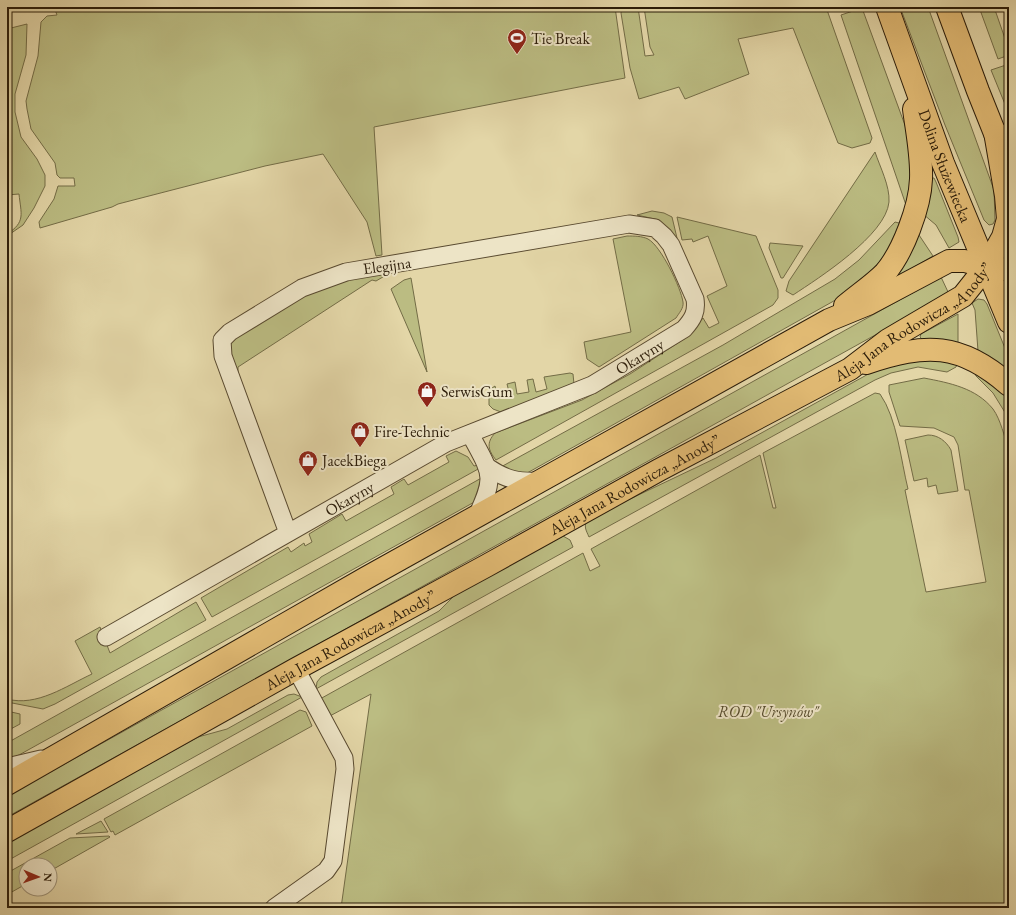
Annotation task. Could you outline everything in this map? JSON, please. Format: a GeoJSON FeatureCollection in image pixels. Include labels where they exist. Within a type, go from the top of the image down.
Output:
{"type":"FeatureCollection","features":[{"type":"Feature","properties":{"kind":"main road","name":"Dolina Służewiecka"},"geometry":{"type":"LineString","coordinates":[[887,7],[910,75],[943,163],[1009,322]]}},
{"type":"Feature","properties":{"kind":"main road"},"geometry":{"type":"LineString","coordinates":[[947,7],[1009,167]]}},
{"type":"Feature","properties":{"kind":"main road"},"geometry":{"type":"LineString","coordinates":[[829,320],[885,272],[900,250],[910,225],[917,202],[921,180],[910,75]]}},
{"type":"Feature","properties":{"kind":"main road"},"geometry":{"type":"LineString","coordinates":[[995,132],[1006,196],[1008,219],[1003,237],[986,267],[1009,270]]}},
{"type":"Feature","properties":{"kind":"main road","name":"Aleja Jana Rodowicza „Anody”"},"geometry":{"type":"LineString","coordinates":[[7,784],[366,578],[829,320],[868,304],[949,261],[965,261],[986,267],[964,296],[888,340],[850,369],[659,470],[296,669],[7,830]]}},
{"type":"Feature","properties":{"kind":"main road"},"geometry":{"type":"LineString","coordinates":[[850,369],[909,351],[939,350],[969,356],[993,371],[1009,384]]}},
{"type":"Feature","properties":{"kind":"street","name":"Elegijna"},"geometry":{"type":"LineString","coordinates":[[288,533],[231,377],[221,344],[224,337],[230,332],[302,288],[346,272],[363,268],[407,263],[629,224],[646,225],[655,228],[671,245],[694,299],[694,315],[684,329]]}},
{"type":"Feature","properties":{"kind":"street","name":"Okaryny"},"geometry":{"type":"LineString","coordinates":[[106,637],[446,443],[592,385],[684,329]]}},
{"type":"Feature","properties":{"kind":"street"},"geometry":{"type":"LineString","coordinates":[[470,434],[488,468],[490,480],[488,492],[476,518]]}},
{"type":"Feature","properties":{"kind":"street"},"geometry":{"type":"LineString","coordinates":[[488,468],[501,476],[519,482],[542,481]]}},
{"type":"Feature","properties":{"kind":"street"},"geometry":{"type":"LineString","coordinates":[[274,908],[326,871],[331,865],[333,861],[345,769],[344,758],[296,669]]}},
{"type":"Feature","properties":{"kind":"street"},"geometry":{"type":"LineString","coordinates":[[7,767],[55,757]]}},
{"type":"Feature","properties":{"kind":"green space"},"geometry":{"type":"Polygon","coordinates":[[[54,7],[615,7],[625,78],[374,127],[382,255],[376,256],[367,222],[323,154],[265,166],[118,204],[40,228],[39,222],[54,199],[58,186],[75,186],[74,178],[60,178],[57,175],[55,163],[31,129],[26,101],[38,56],[41,22],[47,16],[57,15],[54,7]]]}},
{"type":"Feature","properties":{"kind":"green space"},"geometry":{"type":"Polygon","coordinates":[[[622,7],[638,7],[645,56],[654,55],[650,47],[644,7],[826,7],[872,138],[870,143],[852,148],[838,143],[793,28],[738,39],[749,74],[685,99],[679,87],[639,99],[630,68],[621,13],[622,7]]]}},
{"type":"Feature","properties":{"kind":"green space"},"geometry":{"type":"Polygon","coordinates":[[[900,7],[928,7],[994,190],[995,220],[993,224],[989,225],[984,220],[945,125],[900,7]]]}},
{"type":"Feature","properties":{"kind":"green space"},"geometry":{"type":"Polygon","coordinates":[[[979,7],[994,7],[1009,50],[1009,55],[998,59],[979,7]]]}},
{"type":"Feature","properties":{"kind":"green space"},"geometry":{"type":"Polygon","coordinates":[[[862,8],[906,128],[912,165],[907,208],[841,15],[862,8]]]}},
{"type":"Feature","properties":{"kind":"green space"},"geometry":{"type":"Polygon","coordinates":[[[27,24],[26,55],[15,94],[15,112],[21,137],[37,159],[45,175],[45,186],[34,208],[23,225],[7,236],[7,234],[17,226],[20,221],[21,212],[19,194],[7,195],[7,29],[27,24]]]}},
{"type":"Feature","properties":{"kind":"green space"},"geometry":{"type":"Polygon","coordinates":[[[1009,64],[1009,114],[991,70],[1009,64]]]}},
{"type":"Feature","properties":{"kind":"green space"},"geometry":{"type":"Polygon","coordinates":[[[875,152],[889,196],[889,202],[885,215],[864,241],[834,267],[793,295],[786,291],[789,281],[875,152]]]}},
{"type":"Feature","properties":{"kind":"green space"},"geometry":{"type":"Polygon","coordinates":[[[930,178],[934,178],[936,182],[958,237],[959,242],[949,248],[936,225],[923,214],[930,178]]]}},
{"type":"Feature","properties":{"kind":"green space"},"geometry":{"type":"Polygon","coordinates":[[[652,211],[664,213],[672,217],[677,238],[659,220],[637,215],[652,211]]]}},
{"type":"Feature","properties":{"kind":"green space"},"geometry":{"type":"Polygon","coordinates":[[[677,217],[756,236],[778,290],[778,298],[773,305],[496,460],[491,453],[489,446],[490,440],[495,433],[582,400],[630,374],[687,337],[703,318],[709,328],[719,323],[707,296],[727,286],[708,236],[693,242],[692,239],[682,240],[677,217]]]}},
{"type":"Feature","properties":{"kind":"green space"},"geometry":{"type":"Polygon","coordinates":[[[895,222],[903,224],[892,244],[872,270],[848,293],[520,477],[499,468],[723,345],[835,279],[859,260],[895,222]]]}},
{"type":"Feature","properties":{"kind":"green space"},"geometry":{"type":"Polygon","coordinates":[[[917,232],[933,256],[890,281],[917,232]]]}},
{"type":"Feature","properties":{"kind":"green space"},"geometry":{"type":"Polygon","coordinates":[[[627,236],[648,239],[659,250],[679,287],[683,306],[676,318],[599,367],[587,359],[584,342],[631,332],[613,239],[627,236]]]}},
{"type":"Feature","properties":{"kind":"green space"},"geometry":{"type":"Polygon","coordinates":[[[770,243],[803,246],[783,278],[781,278],[769,248],[770,243]]]}},
{"type":"Feature","properties":{"kind":"green space"},"geometry":{"type":"Polygon","coordinates":[[[388,271],[388,274],[376,281],[372,280],[238,367],[238,373],[236,372],[228,340],[301,293],[352,275],[388,271]]]}},
{"type":"Feature","properties":{"kind":"green space"},"geometry":{"type":"Polygon","coordinates":[[[941,277],[949,294],[7,817],[7,796],[941,277]]]}},
{"type":"Feature","properties":{"kind":"green space"},"geometry":{"type":"Polygon","coordinates":[[[411,278],[427,372],[391,289],[404,280],[411,278]]]}},
{"type":"Feature","properties":{"kind":"green space"},"geometry":{"type":"Polygon","coordinates":[[[978,299],[984,300],[987,304],[1009,358],[1009,373],[978,351],[975,310],[972,303],[978,299]]]}},
{"type":"Feature","properties":{"kind":"green space"},"geometry":{"type":"Polygon","coordinates":[[[958,314],[958,344],[923,340],[920,337],[921,334],[958,314]]]}},
{"type":"Feature","properties":{"kind":"green space"},"geometry":{"type":"Polygon","coordinates":[[[915,358],[958,362],[956,367],[947,372],[918,367],[891,373],[875,380],[589,537],[585,526],[588,519],[716,458],[872,372],[915,358]]]}},
{"type":"Feature","properties":{"kind":"green space"},"geometry":{"type":"Polygon","coordinates":[[[974,371],[1004,389],[1009,396],[1009,419],[993,393],[976,376],[974,371]]]}},
{"type":"Feature","properties":{"kind":"green space"},"geometry":{"type":"Polygon","coordinates":[[[570,373],[573,374],[574,384],[568,387],[501,412],[493,409],[489,405],[489,390],[495,386],[498,398],[510,396],[507,384],[515,382],[517,394],[529,392],[527,380],[533,379],[536,392],[547,389],[544,377],[570,373]]]}},
{"type":"Feature","properties":{"kind":"green space","name":"ROD \"Ursynów\""},"geometry":{"type":"Polygon","coordinates":[[[924,378],[953,384],[979,396],[993,409],[998,418],[1009,449],[1009,908],[341,908],[371,694],[328,717],[320,699],[583,553],[590,571],[600,566],[591,549],[760,455],[773,508],[776,508],[763,453],[875,393],[880,394],[886,404],[891,415],[898,440],[908,489],[905,490],[926,592],[986,582],[969,490],[965,490],[958,445],[954,437],[934,428],[900,426],[889,392],[889,385],[924,378]]]}},
{"type":"Feature","properties":{"kind":"green space"},"geometry":{"type":"Polygon","coordinates":[[[928,435],[941,439],[951,450],[958,491],[938,494],[936,485],[928,487],[927,478],[914,481],[905,440],[928,435]]]}},
{"type":"Feature","properties":{"kind":"green space"},"geometry":{"type":"Polygon","coordinates":[[[456,451],[468,457],[474,466],[478,465],[480,468],[212,617],[201,598],[288,547],[291,552],[304,543],[305,546],[312,542],[309,534],[342,514],[346,521],[394,494],[391,487],[404,479],[408,485],[449,462],[446,456],[456,451]]]}},
{"type":"Feature","properties":{"kind":"green space"},"geometry":{"type":"Polygon","coordinates":[[[485,476],[478,500],[19,755],[7,760],[7,743],[485,476]]]}},
{"type":"Feature","properties":{"kind":"green space"},"geometry":{"type":"Polygon","coordinates":[[[563,536],[570,540],[573,547],[316,689],[317,682],[321,677],[439,611],[456,594],[563,536]]]}},
{"type":"Feature","properties":{"kind":"green space"},"geometry":{"type":"Polygon","coordinates":[[[196,602],[206,620],[55,704],[43,709],[7,702],[7,699],[18,701],[40,698],[92,674],[75,641],[100,627],[110,653],[196,602]]]}},
{"type":"Feature","properties":{"kind":"green space"},"geometry":{"type":"Polygon","coordinates":[[[294,694],[302,697],[7,861],[7,842],[198,737],[227,729],[288,695],[294,694]]]}},
{"type":"Feature","properties":{"kind":"green space"},"geometry":{"type":"Polygon","coordinates":[[[300,710],[306,712],[312,726],[115,835],[113,831],[111,832],[104,819],[300,710]]]}},
{"type":"Feature","properties":{"kind":"green space"},"geometry":{"type":"Polygon","coordinates":[[[7,711],[20,714],[20,724],[7,731],[7,711]]]}},
{"type":"Feature","properties":{"kind":"green space"},"geometry":{"type":"Polygon","coordinates":[[[101,821],[108,832],[76,834],[101,821]]]}},
{"type":"Feature","properties":{"kind":"green space"},"geometry":{"type":"Polygon","coordinates":[[[110,837],[58,866],[58,857],[36,857],[70,838],[110,837]]]}},
{"type":"Feature","properties":{"kind":"green space"},"geometry":{"type":"Polygon","coordinates":[[[18,867],[18,888],[10,893],[7,888],[7,873],[18,867]]]}},
{"type":"Feature","properties":{"kind":"place","name":"Tie Break"},"geometry":{"type":"Point","coordinates":[517,55]}},
{"type":"Feature","properties":{"kind":"place","name":"SerwisGum"},"geometry":{"type":"Point","coordinates":[427,408]}},
{"type":"Feature","properties":{"kind":"place","name":"Fire-Technic"},"geometry":{"type":"Point","coordinates":[360,448]}},
{"type":"Feature","properties":{"kind":"place","name":"JacekBiega"},"geometry":{"type":"Point","coordinates":[308,477]}}]}
